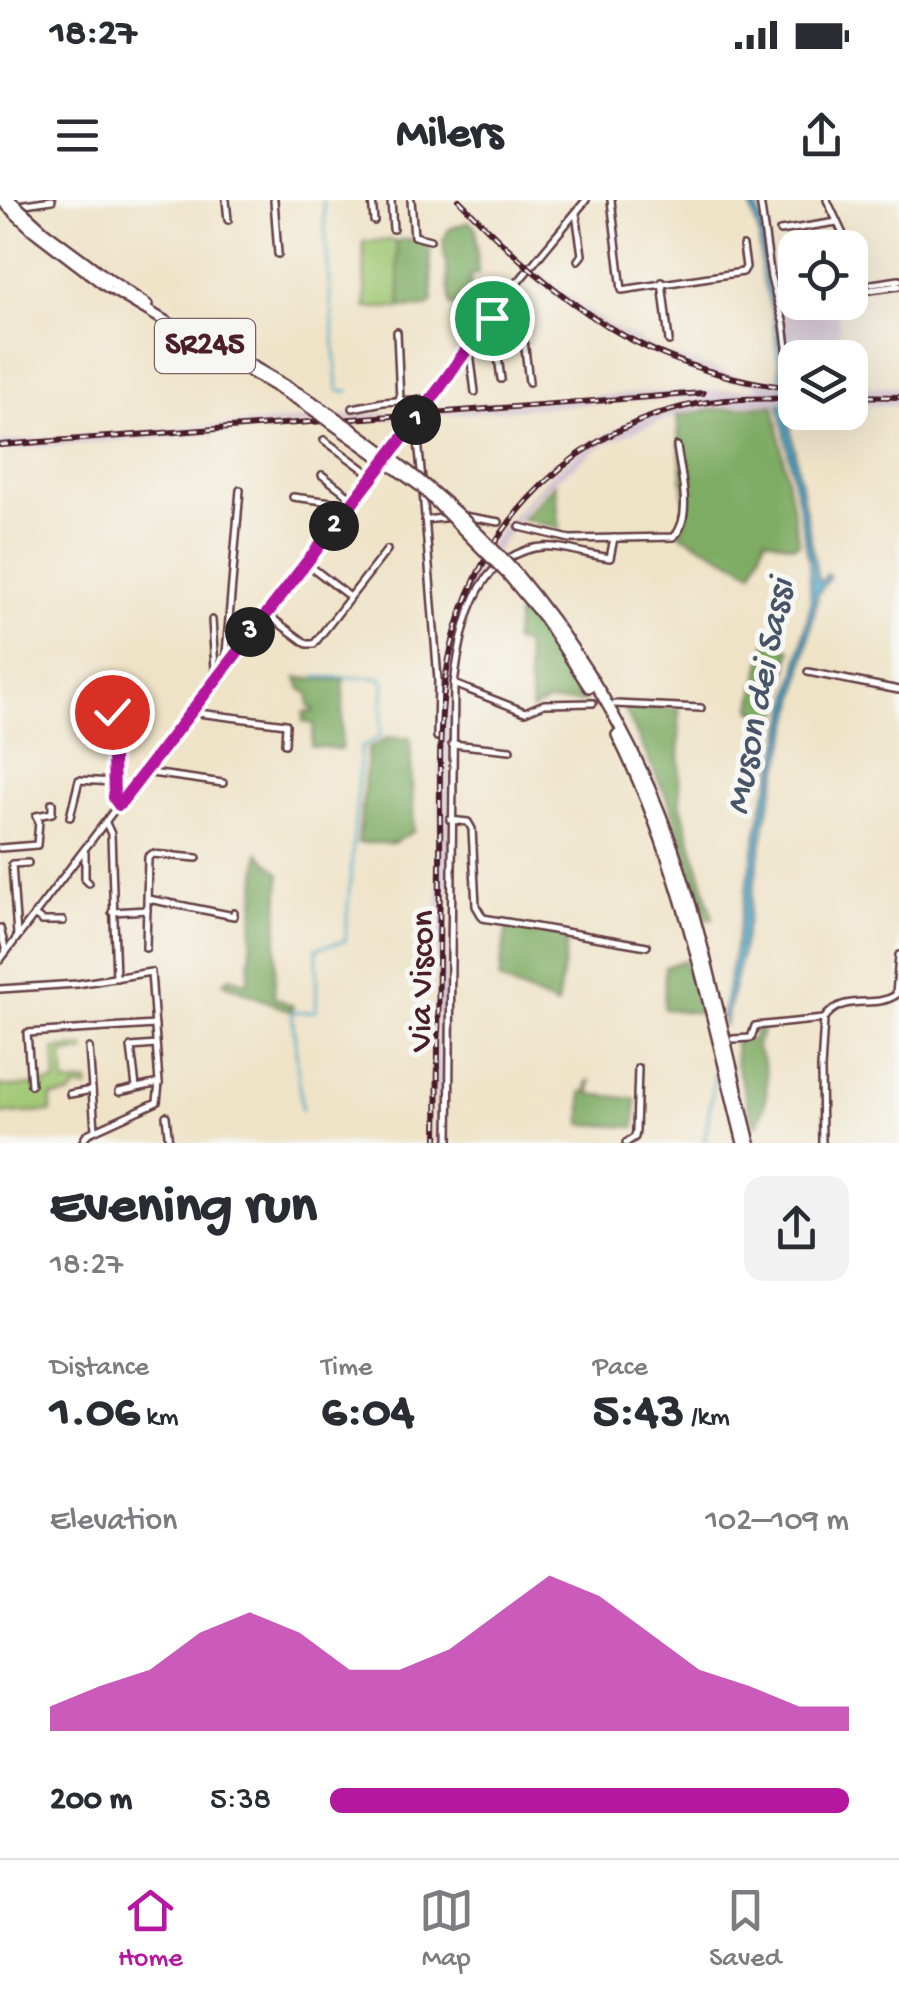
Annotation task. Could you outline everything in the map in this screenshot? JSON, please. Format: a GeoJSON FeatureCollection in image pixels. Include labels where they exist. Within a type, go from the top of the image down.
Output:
{"type":"FeatureCollection","features":[{"type":"Feature","properties":{"kind":"highway","name":"SR245"},"geometry":{"type":"LineString","coordinates":[[10,200],[110,285]]}},
{"type":"Feature","properties":{"kind":"highway","name":"SR245"},"geometry":{"type":"LineString","coordinates":[[0,203],[110,285],[308,402],[420,486],[512,574],[570,643],[641,771],[678,867],[734,1081],[746,1143]]}},
{"type":"Feature","properties":{"kind":"highway","name":"SR245"},"geometry":{"type":"LineString","coordinates":[[512,574],[602,707],[638,778],[674,874],[746,1143]]}},
{"type":"Feature","properties":{"kind":"street"},"geometry":{"type":"LineString","coordinates":[[0,203],[52,200]]}},
{"type":"Feature","properties":{"kind":"street"},"geometry":{"type":"LineString","coordinates":[[226,200],[228,220]]}},
{"type":"Feature","properties":{"kind":"street"},"geometry":{"type":"LineString","coordinates":[[274,200],[278,254]]}},
{"type":"Feature","properties":{"kind":"street"},"geometry":{"type":"LineString","coordinates":[[372,200],[374,221]]}},
{"type":"Feature","properties":{"kind":"street"},"geometry":{"type":"LineString","coordinates":[[391,200],[393,229]]}},
{"type":"Feature","properties":{"kind":"street"},"geometry":{"type":"LineString","coordinates":[[411,200],[414,236],[430,240]]}},
{"type":"Feature","properties":{"kind":"street"},"geometry":{"type":"LineString","coordinates":[[0,960],[246,636],[263,621],[302,564],[418,418],[492,314],[586,200]]}},
{"type":"Feature","properties":{"kind":"street"},"geometry":{"type":"LineString","coordinates":[[611,200],[622,290],[743,272],[744,246]]}},
{"type":"Feature","properties":{"kind":"street"},"geometry":{"type":"LineString","coordinates":[[760,200],[786,340]]}},
{"type":"Feature","properties":{"kind":"street"},"geometry":{"type":"LineString","coordinates":[[827,200],[841,230]]}},
{"type":"Feature","properties":{"kind":"street"},"geometry":{"type":"LineString","coordinates":[[31,202],[34,216]]}},
{"type":"Feature","properties":{"kind":"street"},"geometry":{"type":"LineString","coordinates":[[576,213],[582,255],[578,260]]}},
{"type":"Feature","properties":{"kind":"street"},"geometry":{"type":"LineString","coordinates":[[786,230],[837,222]]}},
{"type":"Feature","properties":{"kind":"street"},"geometry":{"type":"LineString","coordinates":[[517,282],[529,382]]}},
{"type":"Feature","properties":{"kind":"street"},"geometry":{"type":"LineString","coordinates":[[662,282],[669,341]]}},
{"type":"Feature","properties":{"kind":"street"},"geometry":{"type":"LineString","coordinates":[[868,282],[890,287]]}},
{"type":"Feature","properties":{"kind":"street"},"geometry":{"type":"LineString","coordinates":[[872,284],[899,283]]}},
{"type":"Feature","properties":{"kind":"street"},"geometry":{"type":"LineString","coordinates":[[868,289],[899,283]]}},
{"type":"Feature","properties":{"kind":"street"},"geometry":{"type":"LineString","coordinates":[[492,314],[500,379]]}},
{"type":"Feature","properties":{"kind":"street"},"geometry":{"type":"LineString","coordinates":[[398,332],[400,401]]}},
{"type":"Feature","properties":{"kind":"street"},"geometry":{"type":"LineString","coordinates":[[469,344],[475,392]]}},
{"type":"Feature","properties":{"kind":"street"},"geometry":{"type":"LineString","coordinates":[[353,408],[430,399]]}},
{"type":"Feature","properties":{"kind":"street"},"geometry":{"type":"LineString","coordinates":[[418,418],[439,698],[437,737]]}},
{"type":"Feature","properties":{"kind":"street"},"geometry":{"type":"LineString","coordinates":[[324,440],[372,476]]}},
{"type":"Feature","properties":{"kind":"street","name":"Via Viscon"},"geometry":{"type":"LineString","coordinates":[[520,527],[570,539],[677,535],[685,512],[677,446]]}},
{"type":"Feature","properties":{"kind":"street"},"geometry":{"type":"LineString","coordinates":[[322,476],[355,500]]}},
{"type":"Feature","properties":{"kind":"street"},"geometry":{"type":"LineString","coordinates":[[230,658],[226,642],[240,490]]}},
{"type":"Feature","properties":{"kind":"street"},"geometry":{"type":"LineString","coordinates":[[293,497],[349,507]]}},
{"type":"Feature","properties":{"kind":"street"},"geometry":{"type":"LineString","coordinates":[[425,520],[466,516],[500,522]]}},
{"type":"Feature","properties":{"kind":"street","name":"Via Viscon"},"geometry":{"type":"LineString","coordinates":[[449,1143],[450,820],[457,658],[474,599],[494,570],[529,548],[565,546],[610,558],[614,538]]}},
{"type":"Feature","properties":{"kind":"street"},"geometry":{"type":"LineString","coordinates":[[263,621],[272,618],[308,644],[315,643],[387,550]]}},
{"type":"Feature","properties":{"kind":"street"},"geometry":{"type":"LineString","coordinates":[[302,564],[350,597]]}},
{"type":"Feature","properties":{"kind":"street"},"geometry":{"type":"LineString","coordinates":[[212,620],[214,669],[219,674]]}},
{"type":"Feature","properties":{"kind":"street"},"geometry":{"type":"LineString","coordinates":[[808,672],[899,690]]}},
{"type":"Feature","properties":{"kind":"street"},"geometry":{"type":"LineString","coordinates":[[111,682],[114,798],[119,805]]}},
{"type":"Feature","properties":{"kind":"street"},"geometry":{"type":"LineString","coordinates":[[454,684],[525,712],[544,704],[593,703]]}},
{"type":"Feature","properties":{"kind":"street"},"geometry":{"type":"LineString","coordinates":[[614,704],[701,708]]}},
{"type":"Feature","properties":{"kind":"street"},"geometry":{"type":"LineString","coordinates":[[189,712],[286,724],[286,744]]}},
{"type":"Feature","properties":{"kind":"street"},"geometry":{"type":"LineString","coordinates":[[452,744],[510,750]]}},
{"type":"Feature","properties":{"kind":"street"},"geometry":{"type":"LineString","coordinates":[[144,772],[224,783]]}},
{"type":"Feature","properties":{"kind":"street"},"geometry":{"type":"LineString","coordinates":[[70,817],[79,780],[113,782]]}},
{"type":"Feature","properties":{"kind":"street"},"geometry":{"type":"LineString","coordinates":[[0,848],[37,845],[36,816],[52,813],[52,804]]}},
{"type":"Feature","properties":{"kind":"street","name":"Via Viscon"},"geometry":{"type":"LineString","coordinates":[[450,820],[468,822],[472,829],[476,906],[483,918],[648,946]]}},
{"type":"Feature","properties":{"kind":"street"},"geometry":{"type":"LineString","coordinates":[[106,822],[111,831],[116,978]]}},
{"type":"Feature","properties":{"kind":"street"},"geometry":{"type":"LineString","coordinates":[[98,831],[105,832],[110,839]]}},
{"type":"Feature","properties":{"kind":"street"},"geometry":{"type":"LineString","coordinates":[[84,850],[85,879],[89,882]]}},
{"type":"Feature","properties":{"kind":"street"},"geometry":{"type":"LineString","coordinates":[[146,948],[150,855],[197,858]]}},
{"type":"Feature","properties":{"kind":"street"},"geometry":{"type":"LineString","coordinates":[[18,936],[12,864],[28,863]]}},
{"type":"Feature","properties":{"kind":"street"},"geometry":{"type":"LineString","coordinates":[[148,899],[234,913]]}},
{"type":"Feature","properties":{"kind":"street"},"geometry":{"type":"LineString","coordinates":[[112,912],[148,910]]}},
{"type":"Feature","properties":{"kind":"street"},"geometry":{"type":"LineString","coordinates":[[34,915],[42,921],[63,920]]}},
{"type":"Feature","properties":{"kind":"street"},"geometry":{"type":"LineString","coordinates":[[0,928],[6,952]]}},
{"type":"Feature","properties":{"kind":"street"},"geometry":{"type":"LineString","coordinates":[[733,1038],[751,1038],[755,1026],[824,1019],[840,1004],[888,1000],[896,995],[899,956]]}},
{"type":"Feature","properties":{"kind":"street"},"geometry":{"type":"LineString","coordinates":[[0,989],[152,974],[156,1103],[95,1131],[84,1137],[82,1143]]}},
{"type":"Feature","properties":{"kind":"street"},"geometry":{"type":"LineString","coordinates":[[822,1143],[824,1019]]}},
{"type":"Feature","properties":{"kind":"street"},"geometry":{"type":"LineString","coordinates":[[31,1085],[27,1033],[155,1024]]}},
{"type":"Feature","properties":{"kind":"street"},"geometry":{"type":"LineString","coordinates":[[136,1088],[131,1046],[156,1045]]}},
{"type":"Feature","properties":{"kind":"street"},"geometry":{"type":"LineString","coordinates":[[89,1048],[95,1131]]}},
{"type":"Feature","properties":{"kind":"street"},"geometry":{"type":"LineString","coordinates":[[626,1143],[635,1138],[638,1068]]}},
{"type":"Feature","properties":{"kind":"street"},"geometry":{"type":"LineString","coordinates":[[119,1092],[158,1083]]}},
{"type":"Feature","properties":{"kind":"street"},"geometry":{"type":"LineString","coordinates":[[70,1094],[92,1090]]}},
{"type":"Feature","properties":{"kind":"street"},"geometry":{"type":"LineString","coordinates":[[166,1116],[169,1143]]}},
{"type":"Feature","properties":{"kind":"shaded area"},"geometry":{"type":"Polygon","coordinates":[[[532,269],[605,323],[663,353],[778,384],[778,404],[714,406],[678,414],[604,444],[528,506],[488,563],[460,629],[451,687],[443,1143],[435,1143],[440,730],[445,663],[458,611],[495,536],[548,476],[587,446],[627,423],[701,399],[423,416],[428,410],[635,393],[758,389],[758,385],[722,378],[664,358],[619,337],[570,307],[528,274],[532,269]]]}},
{"type":"Feature","properties":{"kind":"shaded area"},"geometry":{"type":"Polygon","coordinates":[[[784,320],[838,320],[841,340],[788,340],[784,320]]]}},
{"type":"Feature","properties":{"kind":"shaded area"},"geometry":{"type":"Polygon","coordinates":[[[868,386],[899,387],[899,406],[868,405],[868,386]]]}},
{"type":"Feature","properties":{"kind":"shaded area"},"geometry":{"type":"Polygon","coordinates":[[[419,411],[415,417],[0,450],[0,442],[419,411]]]}},
{"type":"Feature","properties":{"kind":"green space"},"geometry":{"type":"Polygon","coordinates":[[[469,222],[476,228],[478,274],[471,275],[468,306],[451,306],[443,241],[449,229],[469,222]]]}},
{"type":"Feature","properties":{"kind":"green space"},"geometry":{"type":"Polygon","coordinates":[[[417,238],[429,242],[433,302],[427,307],[401,308],[396,241],[417,238]]]}},
{"type":"Feature","properties":{"kind":"green space"},"geometry":{"type":"Polygon","coordinates":[[[363,242],[397,243],[401,308],[366,308],[363,242]]]}},
{"type":"Feature","properties":{"kind":"green space"},"geometry":{"type":"Polygon","coordinates":[[[774,405],[799,544],[793,546],[765,538],[753,572],[680,534],[686,515],[677,416],[774,405]]]}},
{"type":"Feature","properties":{"kind":"green space"},"geometry":{"type":"Polygon","coordinates":[[[555,483],[560,528],[522,519],[555,483]]]}},
{"type":"Feature","properties":{"kind":"green space"},"geometry":{"type":"Polygon","coordinates":[[[518,613],[529,618],[585,702],[547,702],[532,710],[525,644],[513,642],[518,613]]]}},
{"type":"Feature","properties":{"kind":"green space"},"geometry":{"type":"Polygon","coordinates":[[[766,643],[791,649],[778,719],[753,711],[752,706],[766,643]]]}},
{"type":"Feature","properties":{"kind":"green space"},"geometry":{"type":"Polygon","coordinates":[[[297,678],[344,680],[341,749],[311,746],[314,724],[303,722],[304,712],[314,709],[309,707],[309,694],[301,689],[297,678]]]}},
{"type":"Feature","properties":{"kind":"green space"},"geometry":{"type":"Polygon","coordinates":[[[624,707],[679,709],[680,802],[713,918],[706,920],[671,807],[624,707]]]}},
{"type":"Feature","properties":{"kind":"green space"},"geometry":{"type":"Polygon","coordinates":[[[387,738],[410,738],[414,831],[393,843],[358,843],[368,749],[387,738]]]}},
{"type":"Feature","properties":{"kind":"green space"},"geometry":{"type":"Polygon","coordinates":[[[259,853],[280,874],[274,997],[293,1006],[292,1012],[223,983],[229,977],[248,983],[259,853]]]}},
{"type":"Feature","properties":{"kind":"green space"},"geometry":{"type":"Polygon","coordinates":[[[507,924],[568,936],[557,1006],[499,980],[507,924]]]}},
{"type":"Feature","properties":{"kind":"green space"},"geometry":{"type":"Polygon","coordinates":[[[684,960],[701,1013],[664,1009],[665,967],[684,960]]]}},
{"type":"Feature","properties":{"kind":"green space"},"geometry":{"type":"Polygon","coordinates":[[[756,1027],[764,1027],[756,1048],[767,1086],[757,1125],[736,1063],[735,1041],[751,1041],[756,1027]]]}},
{"type":"Feature","properties":{"kind":"green space"},"geometry":{"type":"Polygon","coordinates":[[[85,1047],[85,1052],[63,1054],[65,1084],[88,1082],[89,1088],[75,1088],[70,1095],[51,1097],[51,1112],[0,1114],[0,1085],[56,1082],[54,1049],[85,1047]]]}},
{"type":"Feature","properties":{"kind":"green space"},"geometry":{"type":"Polygon","coordinates":[[[588,1081],[590,1094],[636,1099],[635,1127],[582,1124],[582,1092],[587,1092],[588,1081]]]}},
{"type":"Feature","properties":{"kind":"water"},"geometry":{"type":"Polygon","coordinates":[[[749,200],[755,200],[763,226],[769,282],[784,334],[784,340],[778,340],[778,359],[773,315],[762,276],[759,235],[749,200]]]}},
{"type":"Feature","properties":{"kind":"water"},"geometry":{"type":"Polygon","coordinates":[[[784,430],[791,430],[818,580],[830,576],[818,594],[767,814],[724,1027],[722,1016],[762,808],[778,755],[811,602],[809,560],[784,430]]]}},
{"type":"Feature","properties":{"kind":"waterway"},"geometry":{"type":"LineString","coordinates":[[323,200],[331,307]]}},
{"type":"Feature","properties":{"kind":"waterway"},"geometry":{"type":"LineString","coordinates":[[332,311],[338,391],[349,391]]}},
{"type":"Feature","properties":{"kind":"waterway"},"geometry":{"type":"LineString","coordinates":[[302,1110],[292,1012],[316,1011],[317,948],[345,941],[361,748],[380,736],[384,683],[381,678],[316,677]]}},
{"type":"Feature","properties":{"kind":"waterway","name":"Muson dei Sassi"},"geometry":{"type":"LineString","coordinates":[[704,1143],[718,1055]]}},
{"type":"Feature","properties":{"kind":"tunnel"},"geometry":{"type":"LineString","coordinates":[[499,522],[520,527]]}},
{"type":"Feature","properties":{"kind":"railway"},"geometry":{"type":"LineString","coordinates":[[459,200],[533,271],[607,326],[690,365],[778,386]]}},
{"type":"Feature","properties":{"kind":"railway"},"geometry":{"type":"LineString","coordinates":[[0,445],[703,393]]}},
{"type":"Feature","properties":{"kind":"railway"},"geometry":{"type":"LineString","coordinates":[[868,396],[899,397]]}},
{"type":"Feature","properties":{"kind":"railway"},"geometry":{"type":"LineString","coordinates":[[437,1143],[442,709],[449,659],[478,573],[501,534],[529,499],[561,468],[598,442],[638,421],[682,407],[724,400],[778,399]]}},
{"type":"Feature","properties":{"kind":"route"},"geometry":{"type":"LineString","coordinates":[[112,712],[114,798],[119,805],[416,421],[492,314],[492,318]]}}]}
